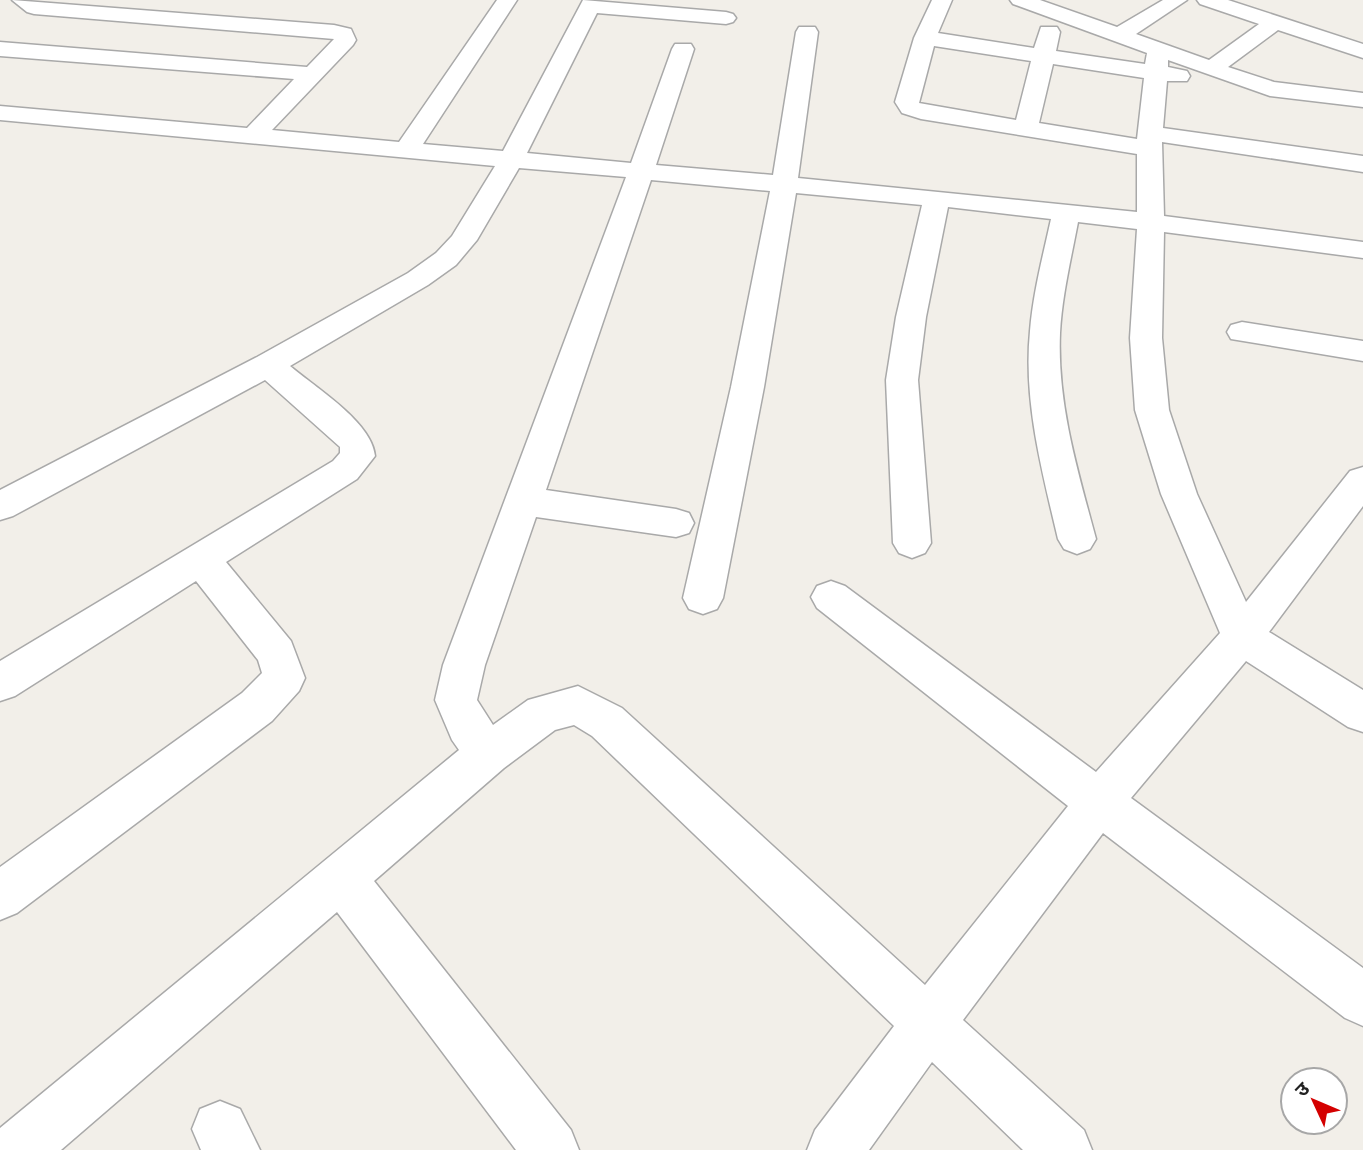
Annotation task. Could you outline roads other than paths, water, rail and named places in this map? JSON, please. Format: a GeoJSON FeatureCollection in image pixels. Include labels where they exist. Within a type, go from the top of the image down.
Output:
{"type":"FeatureCollection","features":[{"type":"Feature","properties":{"kind":"street"},"geometry":{"type":"LineString","coordinates":[[405,150],[507,0]]}},
{"type":"Feature","properties":{"kind":"street"},"geometry":{"type":"LineString","coordinates":[[942,0],[925,38],[907,102],[910,108],[921,113],[1026,128],[1363,164]]}},
{"type":"Feature","properties":{"kind":"street"},"geometry":{"type":"LineString","coordinates":[[1118,36],[1177,0]]}},
{"type":"Feature","properties":{"kind":"street"},"geometry":{"type":"LineString","coordinates":[[1207,0],[1363,51]]}},
{"type":"Feature","properties":{"kind":"street"},"geometry":{"type":"LineString","coordinates":[[0,506],[268,365],[418,279],[446,259],[463,240],[511,160],[590,2],[726,18]]}},
{"type":"Feature","properties":{"kind":"street"},"geometry":{"type":"LineString","coordinates":[[6,34],[34,3],[343,34],[345,40],[253,136]]}},
{"type":"Feature","properties":{"kind":"street"},"geometry":{"type":"LineString","coordinates":[[1026,128],[1041,56],[1041,5],[1118,36],[1156,61],[1270,89],[1363,100]]}},
{"type":"Feature","properties":{"kind":"street"},"geometry":{"type":"LineString","coordinates":[[1212,68],[1275,22]]}},
{"type":"Feature","properties":{"kind":"street"},"geometry":{"type":"LineString","coordinates":[[703,598],[742,424],[786,184],[807,32]]}},
{"type":"Feature","properties":{"kind":"street"},"geometry":{"type":"LineString","coordinates":[[6,34],[312,74]]}},
{"type":"Feature","properties":{"kind":"street"},"geometry":{"type":"LineString","coordinates":[[925,38],[1041,56],[1156,61],[1212,68],[1270,89]]}},
{"type":"Feature","properties":{"kind":"street"},"geometry":{"type":"LineString","coordinates":[[488,754],[467,726],[456,700],[464,665],[642,171],[683,49]]}},
{"type":"Feature","properties":{"kind":"street"},"geometry":{"type":"LineString","coordinates":[[1156,61],[1149,140],[1151,222],[1146,338],[1152,410],[1179,494],[1242,637],[1363,713]]}},
{"type":"Feature","properties":{"kind":"street"},"geometry":{"type":"LineString","coordinates":[[0,113],[937,198],[1066,211],[1363,250]]}},
{"type":"Feature","properties":{"kind":"street"},"geometry":{"type":"LineString","coordinates":[[912,543],[902,380],[911,317],[937,198]]}},
{"type":"Feature","properties":{"kind":"street"},"geometry":{"type":"LineString","coordinates":[[1066,211],[1045,332],[1046,388],[1053,445],[1077,539]]}},
{"type":"Feature","properties":{"kind":"street"},"geometry":{"type":"LineString","coordinates":[[1242,332],[1363,351]]}},
{"type":"Feature","properties":{"kind":"street"},"geometry":{"type":"LineString","coordinates":[[0,683],[345,470],[358,456],[357,444],[346,431],[268,365]]}},
{"type":"Feature","properties":{"kind":"street"},"geometry":{"type":"LineString","coordinates":[[835,1150],[929,1021],[1099,802],[1242,637],[1363,480]]}},
{"type":"Feature","properties":{"kind":"street"},"geometry":{"type":"LineString","coordinates":[[523,501],[676,523]]}},
{"type":"Feature","properties":{"kind":"street"},"geometry":{"type":"LineString","coordinates":[[0,896],[257,707],[284,678],[277,653],[201,559]]}},
{"type":"Feature","properties":{"kind":"street"},"geometry":{"type":"LineString","coordinates":[[831,597],[1363,999]]}},
{"type":"Feature","properties":{"kind":"street"},"geometry":{"type":"LineString","coordinates":[[18,1150],[488,754],[542,714],[578,705],[607,722],[1064,1150]]}},
{"type":"Feature","properties":{"kind":"street"},"geometry":{"type":"LineString","coordinates":[[341,878],[551,1150]]}}]}
